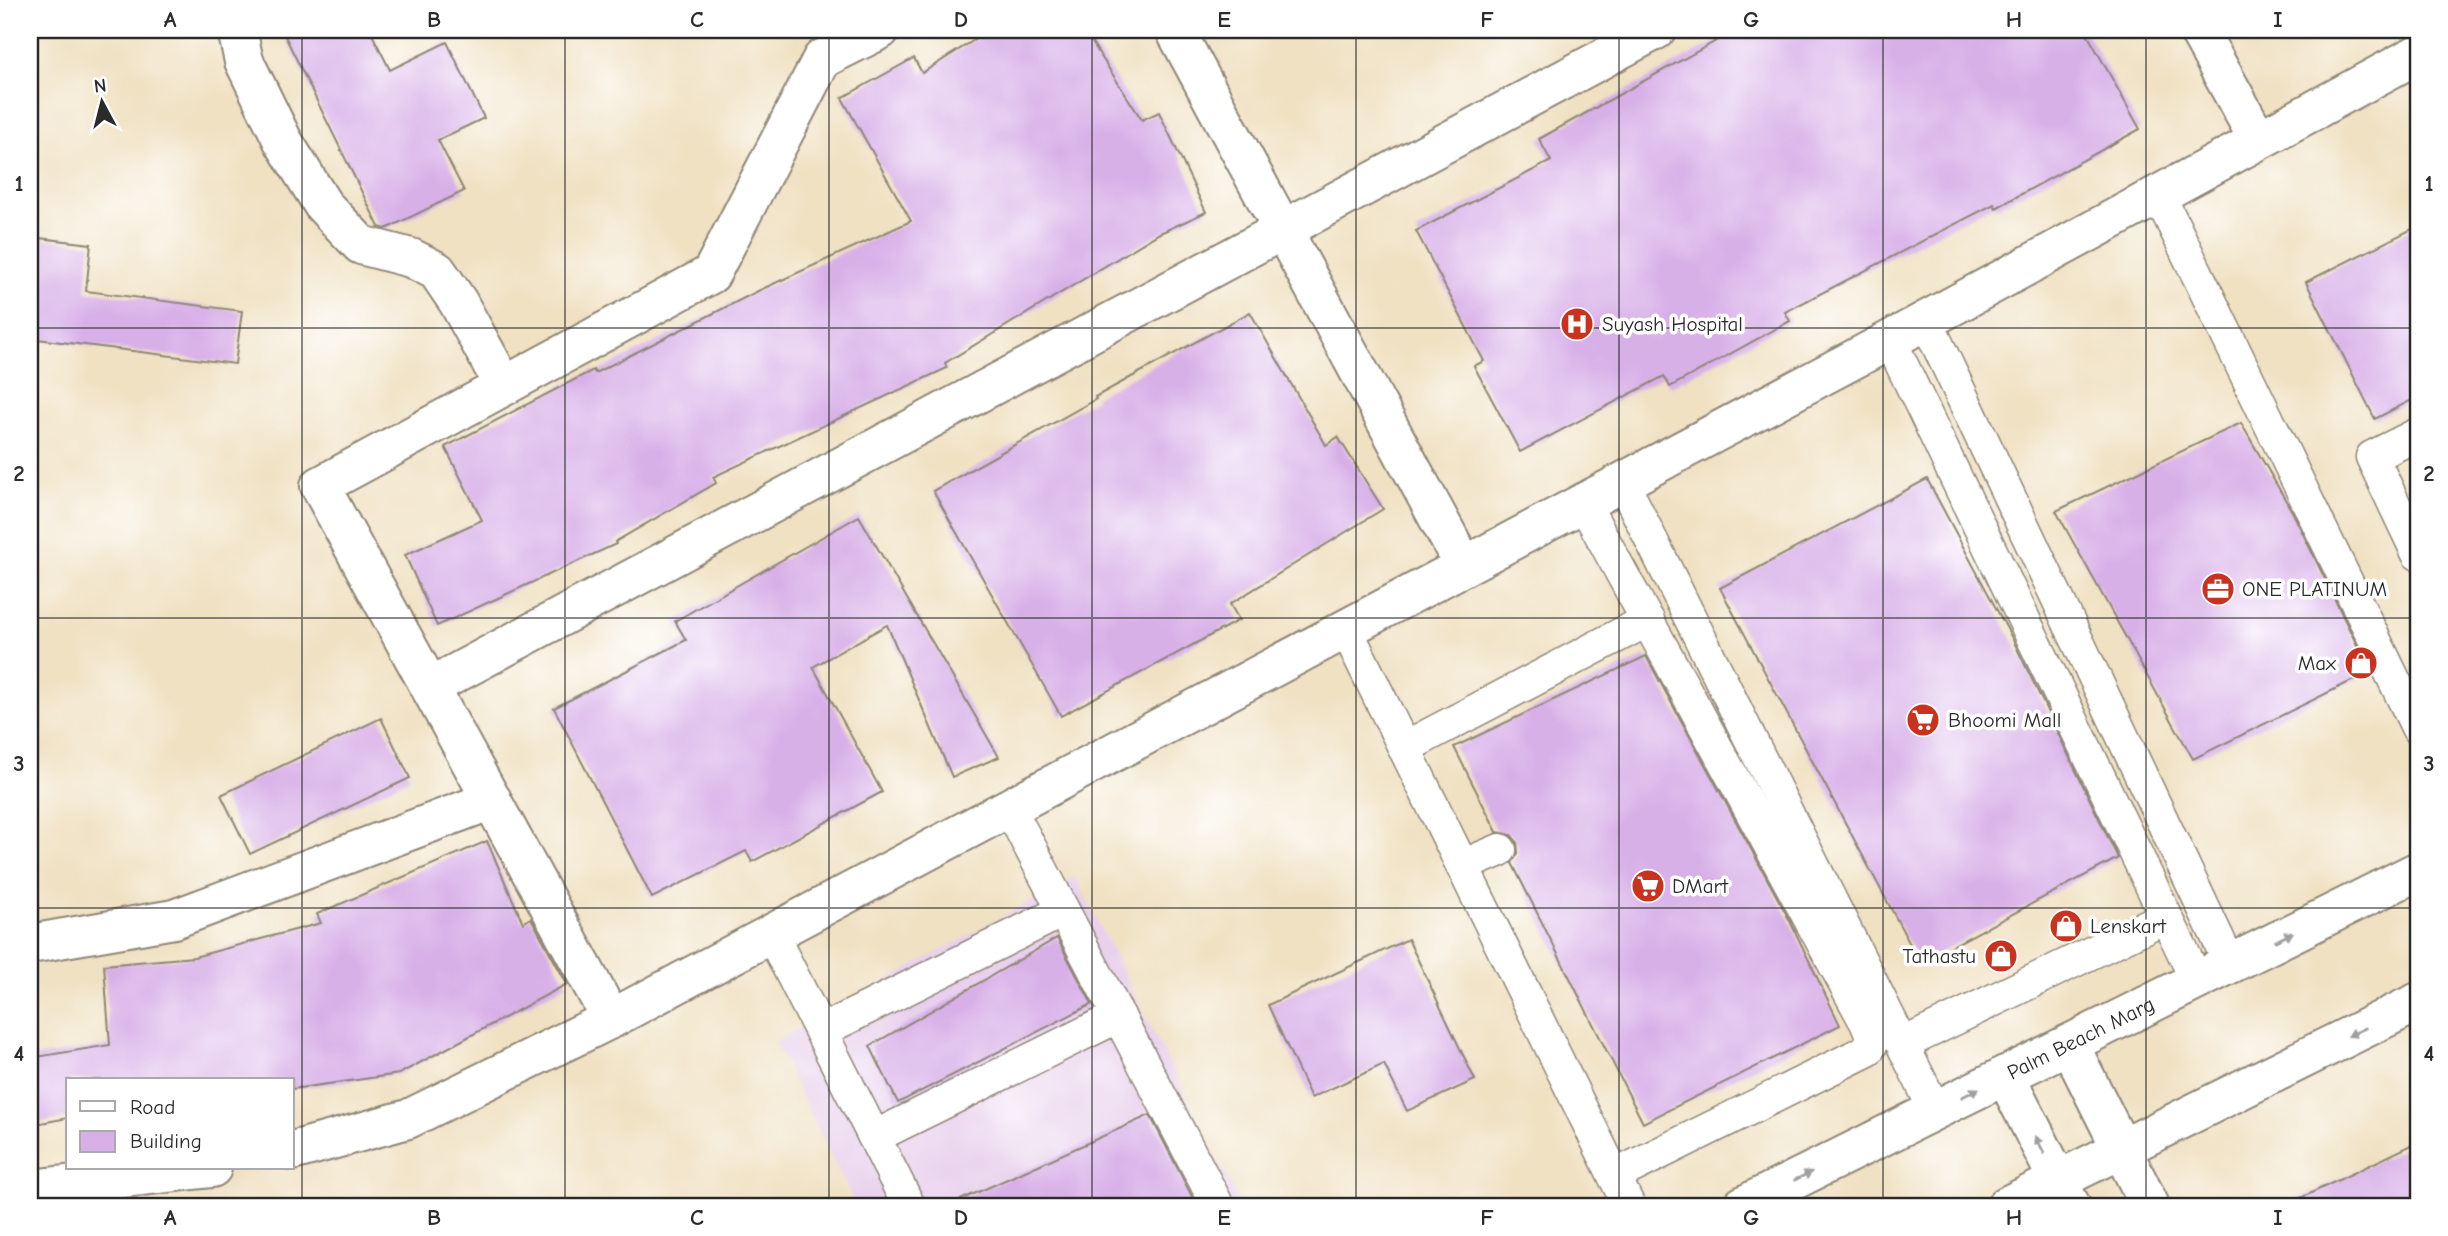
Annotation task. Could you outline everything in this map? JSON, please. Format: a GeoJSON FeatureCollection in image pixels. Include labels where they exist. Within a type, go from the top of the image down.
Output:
{"type":"FeatureCollection","features":[{"type":"Feature","properties":{"kind":"street"},"geometry":{"type":"LineString","coordinates":[[237,30],[244,61],[284,141],[323,205],[361,245],[411,258],[437,271],[458,302],[504,386]]}},
{"type":"Feature","properties":{"kind":"street"},"geometry":{"type":"LineString","coordinates":[[1175,30],[1464,566]]}},
{"type":"Feature","properties":{"kind":"street"},"geometry":{"type":"LineString","coordinates":[[430,687],[1656,30]]}},
{"type":"Feature","properties":{"kind":"street"},"geometry":{"type":"LineString","coordinates":[[2198,30],[2258,139]]}},
{"type":"Feature","properties":{"kind":"street"},"geometry":{"type":"LineString","coordinates":[[611,1018],[320,486],[711,274],[822,59],[873,31]]}},
{"type":"Feature","properties":{"kind":"street"},"geometry":{"type":"LineString","coordinates":[[294,1151],[408,1119],[611,1018],[1890,340],[2418,54]]}},
{"type":"Feature","properties":{"kind":"street"},"geometry":{"type":"LineString","coordinates":[[30,944],[174,919],[492,800]]}},
{"type":"Feature","properties":{"kind":"street","name":"Palm Beach Marg"},"geometry":{"type":"LineString","coordinates":[[1742,1206],[2418,871]]}},
{"type":"Feature","properties":{"kind":"street"},"geometry":{"type":"LineString","coordinates":[[2006,1206],[2065,1194],[2122,1149],[2418,1002]]}},
{"type":"Feature","properties":{"kind":"street"},"geometry":{"type":"LineString","coordinates":[[2069,1044],[2150,1206]]}},
{"type":"Feature","properties":{"kind":"street"},"geometry":{"type":"LineString","coordinates":[[2006,1075],[2065,1194]]}},
{"type":"Feature","properties":{"kind":"street"},"geometry":{"type":"LineString","coordinates":[[30,1189],[195,1170]]}},
{"type":"Feature","properties":{"kind":"lane"},"geometry":{"type":"LineString","coordinates":[[2158,193],[2418,730]]}},
{"type":"Feature","properties":{"kind":"lane"},"geometry":{"type":"LineString","coordinates":[[1926,320],[2213,972]]}},
{"type":"Feature","properties":{"kind":"lane"},"geometry":{"type":"LineString","coordinates":[[1890,340],[2165,917],[2213,972]]}},
{"type":"Feature","properties":{"kind":"lane"},"geometry":{"type":"LineString","coordinates":[[2418,434],[2372,457],[2418,554]]}},
{"type":"Feature","properties":{"kind":"lane"},"geometry":{"type":"LineString","coordinates":[[1622,481],[1935,1110]]}},
{"type":"Feature","properties":{"kind":"lane"},"geometry":{"type":"LineString","coordinates":[[1583,502],[1869,1028],[1873,1041],[1868,1050],[1614,1176]]}},
{"type":"Feature","properties":{"kind":"lane"},"geometry":{"type":"LineString","coordinates":[[1404,748],[1648,620]]}},
{"type":"Feature","properties":{"kind":"lane"},"geometry":{"type":"LineString","coordinates":[[1346,629],[1629,1206]]}},
{"type":"Feature","properties":{"kind":"lane"},"geometry":{"type":"LineString","coordinates":[[1009,807],[1218,1206]]}},
{"type":"Feature","properties":{"kind":"lane"},"geometry":{"type":"LineString","coordinates":[[1462,866],[1500,850]]}},
{"type":"Feature","properties":{"kind":"lane"},"geometry":{"type":"LineString","coordinates":[[821,1031],[1063,911]]}},
{"type":"Feature","properties":{"kind":"lane"},"geometry":{"type":"LineString","coordinates":[[1903,1044],[2165,917]]}},
{"type":"Feature","properties":{"kind":"lane"},"geometry":{"type":"LineString","coordinates":[[771,933],[909,1206]]}},
{"type":"Feature","properties":{"kind":"lane"},"geometry":{"type":"LineString","coordinates":[[874,1137],[1119,1016]]}},
{"type":"Feature","properties":{"kind":"shaded area"},"geometry":{"type":"Polygon","coordinates":[[[1075,877],[1241,1206],[856,1206],[775,1042],[1075,877]]]}},
{"type":"Feature","properties":{"kind":"building"},"geometry":{"type":"Polygon","coordinates":[[[282,30],[370,30],[390,70],[447,42],[484,118],[438,140],[464,191],[386,229],[379,227],[282,30]]]}},
{"type":"Feature","properties":{"kind":"building"},"geometry":{"type":"Polygon","coordinates":[[[990,30],[1084,30],[1142,120],[1159,112],[1206,212],[1158,234],[945,363],[947,368],[713,477],[716,483],[615,542],[616,544],[437,626],[405,555],[482,520],[445,447],[593,370],[595,373],[760,290],[911,221],[842,98],[914,58],[922,73],[990,30]]]}},
{"type":"Feature","properties":{"kind":"building"},"geometry":{"type":"Polygon","coordinates":[[[1736,30],[2085,30],[2140,129],[1996,208],[1994,204],[1785,312],[1790,321],[1670,387],[1664,376],[1520,452],[1474,366],[1484,361],[1416,231],[1551,161],[1539,139],[1736,30]]]}},
{"type":"Feature","properties":{"kind":"building"},"geometry":{"type":"Polygon","coordinates":[[[2418,226],[2418,397],[2375,419],[2306,282],[2418,226]]]}},
{"type":"Feature","properties":{"kind":"building"},"geometry":{"type":"Polygon","coordinates":[[[30,237],[91,244],[86,291],[242,311],[235,364],[30,338],[30,237]]]}},
{"type":"Feature","properties":{"kind":"building"},"geometry":{"type":"Polygon","coordinates":[[[1250,312],[1326,445],[1338,437],[1383,509],[1230,604],[1239,620],[1061,716],[933,491],[1096,399],[1095,397],[1250,312]]]}},
{"type":"Feature","properties":{"kind":"building","name":"ONE PLATINUM"},"geometry":{"type":"Polygon","coordinates":[[[2241,423],[2293,513],[2370,672],[2193,759],[2056,511],[2241,423]]]}},
{"type":"Feature","properties":{"kind":"building","name":"Bhoomi Mall"},"geometry":{"type":"Polygon","coordinates":[[[1927,479],[2013,640],[2118,858],[1920,963],[1720,588],[1927,479]]]}},
{"type":"Feature","properties":{"kind":"building"},"geometry":{"type":"Polygon","coordinates":[[[859,516],[999,757],[952,777],[887,625],[813,667],[882,792],[752,862],[746,851],[652,898],[554,708],[686,640],[675,621],[859,516]]]}},
{"type":"Feature","properties":{"kind":"building","name":"DMart"},"geometry":{"type":"Polygon","coordinates":[[[1646,656],[1789,919],[1840,1025],[1643,1123],[1512,863],[1518,853],[1517,842],[1511,835],[1497,832],[1454,747],[1646,656]]]}},
{"type":"Feature","properties":{"kind":"building"},"geometry":{"type":"Polygon","coordinates":[[[381,718],[410,778],[250,854],[221,795],[381,718]]]}},
{"type":"Feature","properties":{"kind":"building"},"geometry":{"type":"Polygon","coordinates":[[[487,841],[523,923],[531,918],[567,984],[399,1074],[294,1089],[294,1078],[66,1078],[66,1118],[30,1125],[30,1058],[110,1045],[104,965],[194,957],[321,923],[317,914],[487,841]]]}},
{"type":"Feature","properties":{"kind":"building"},"geometry":{"type":"Polygon","coordinates":[[[1057,938],[1092,1004],[898,1103],[870,1046],[1057,938]]]}},
{"type":"Feature","properties":{"kind":"building"},"geometry":{"type":"Polygon","coordinates":[[[1408,939],[1475,1080],[1407,1111],[1384,1064],[1311,1098],[1268,1005],[1408,939]]]}},
{"type":"Feature","properties":{"kind":"building"},"geometry":{"type":"Polygon","coordinates":[[[1150,1115],[1197,1206],[947,1206],[1150,1115]]]}},
{"type":"Feature","properties":{"kind":"building"},"geometry":{"type":"Polygon","coordinates":[[[2418,1142],[2418,1206],[2284,1206],[2418,1142]]]}},
{"type":"Feature","properties":{"kind":"place","name":"Suyash Hospital"},"geometry":{"type":"Point","coordinates":[1577,324]}},
{"type":"Feature","properties":{"kind":"place","name":"ONE PLATINUM"},"geometry":{"type":"Point","coordinates":[2218,589]}},
{"type":"Feature","properties":{"kind":"place","name":"Max"},"geometry":{"type":"Point","coordinates":[2361,663]}},
{"type":"Feature","properties":{"kind":"place","name":"Bhoomi Mall"},"geometry":{"type":"Point","coordinates":[1923,720]}},
{"type":"Feature","properties":{"kind":"place","name":"DMart"},"geometry":{"type":"Point","coordinates":[1648,886]}},
{"type":"Feature","properties":{"kind":"place","name":"Lenskart"},"geometry":{"type":"Point","coordinates":[2066,926]}},
{"type":"Feature","properties":{"kind":"place","name":"Tathastu"},"geometry":{"type":"Point","coordinates":[2001,956]}}]}
